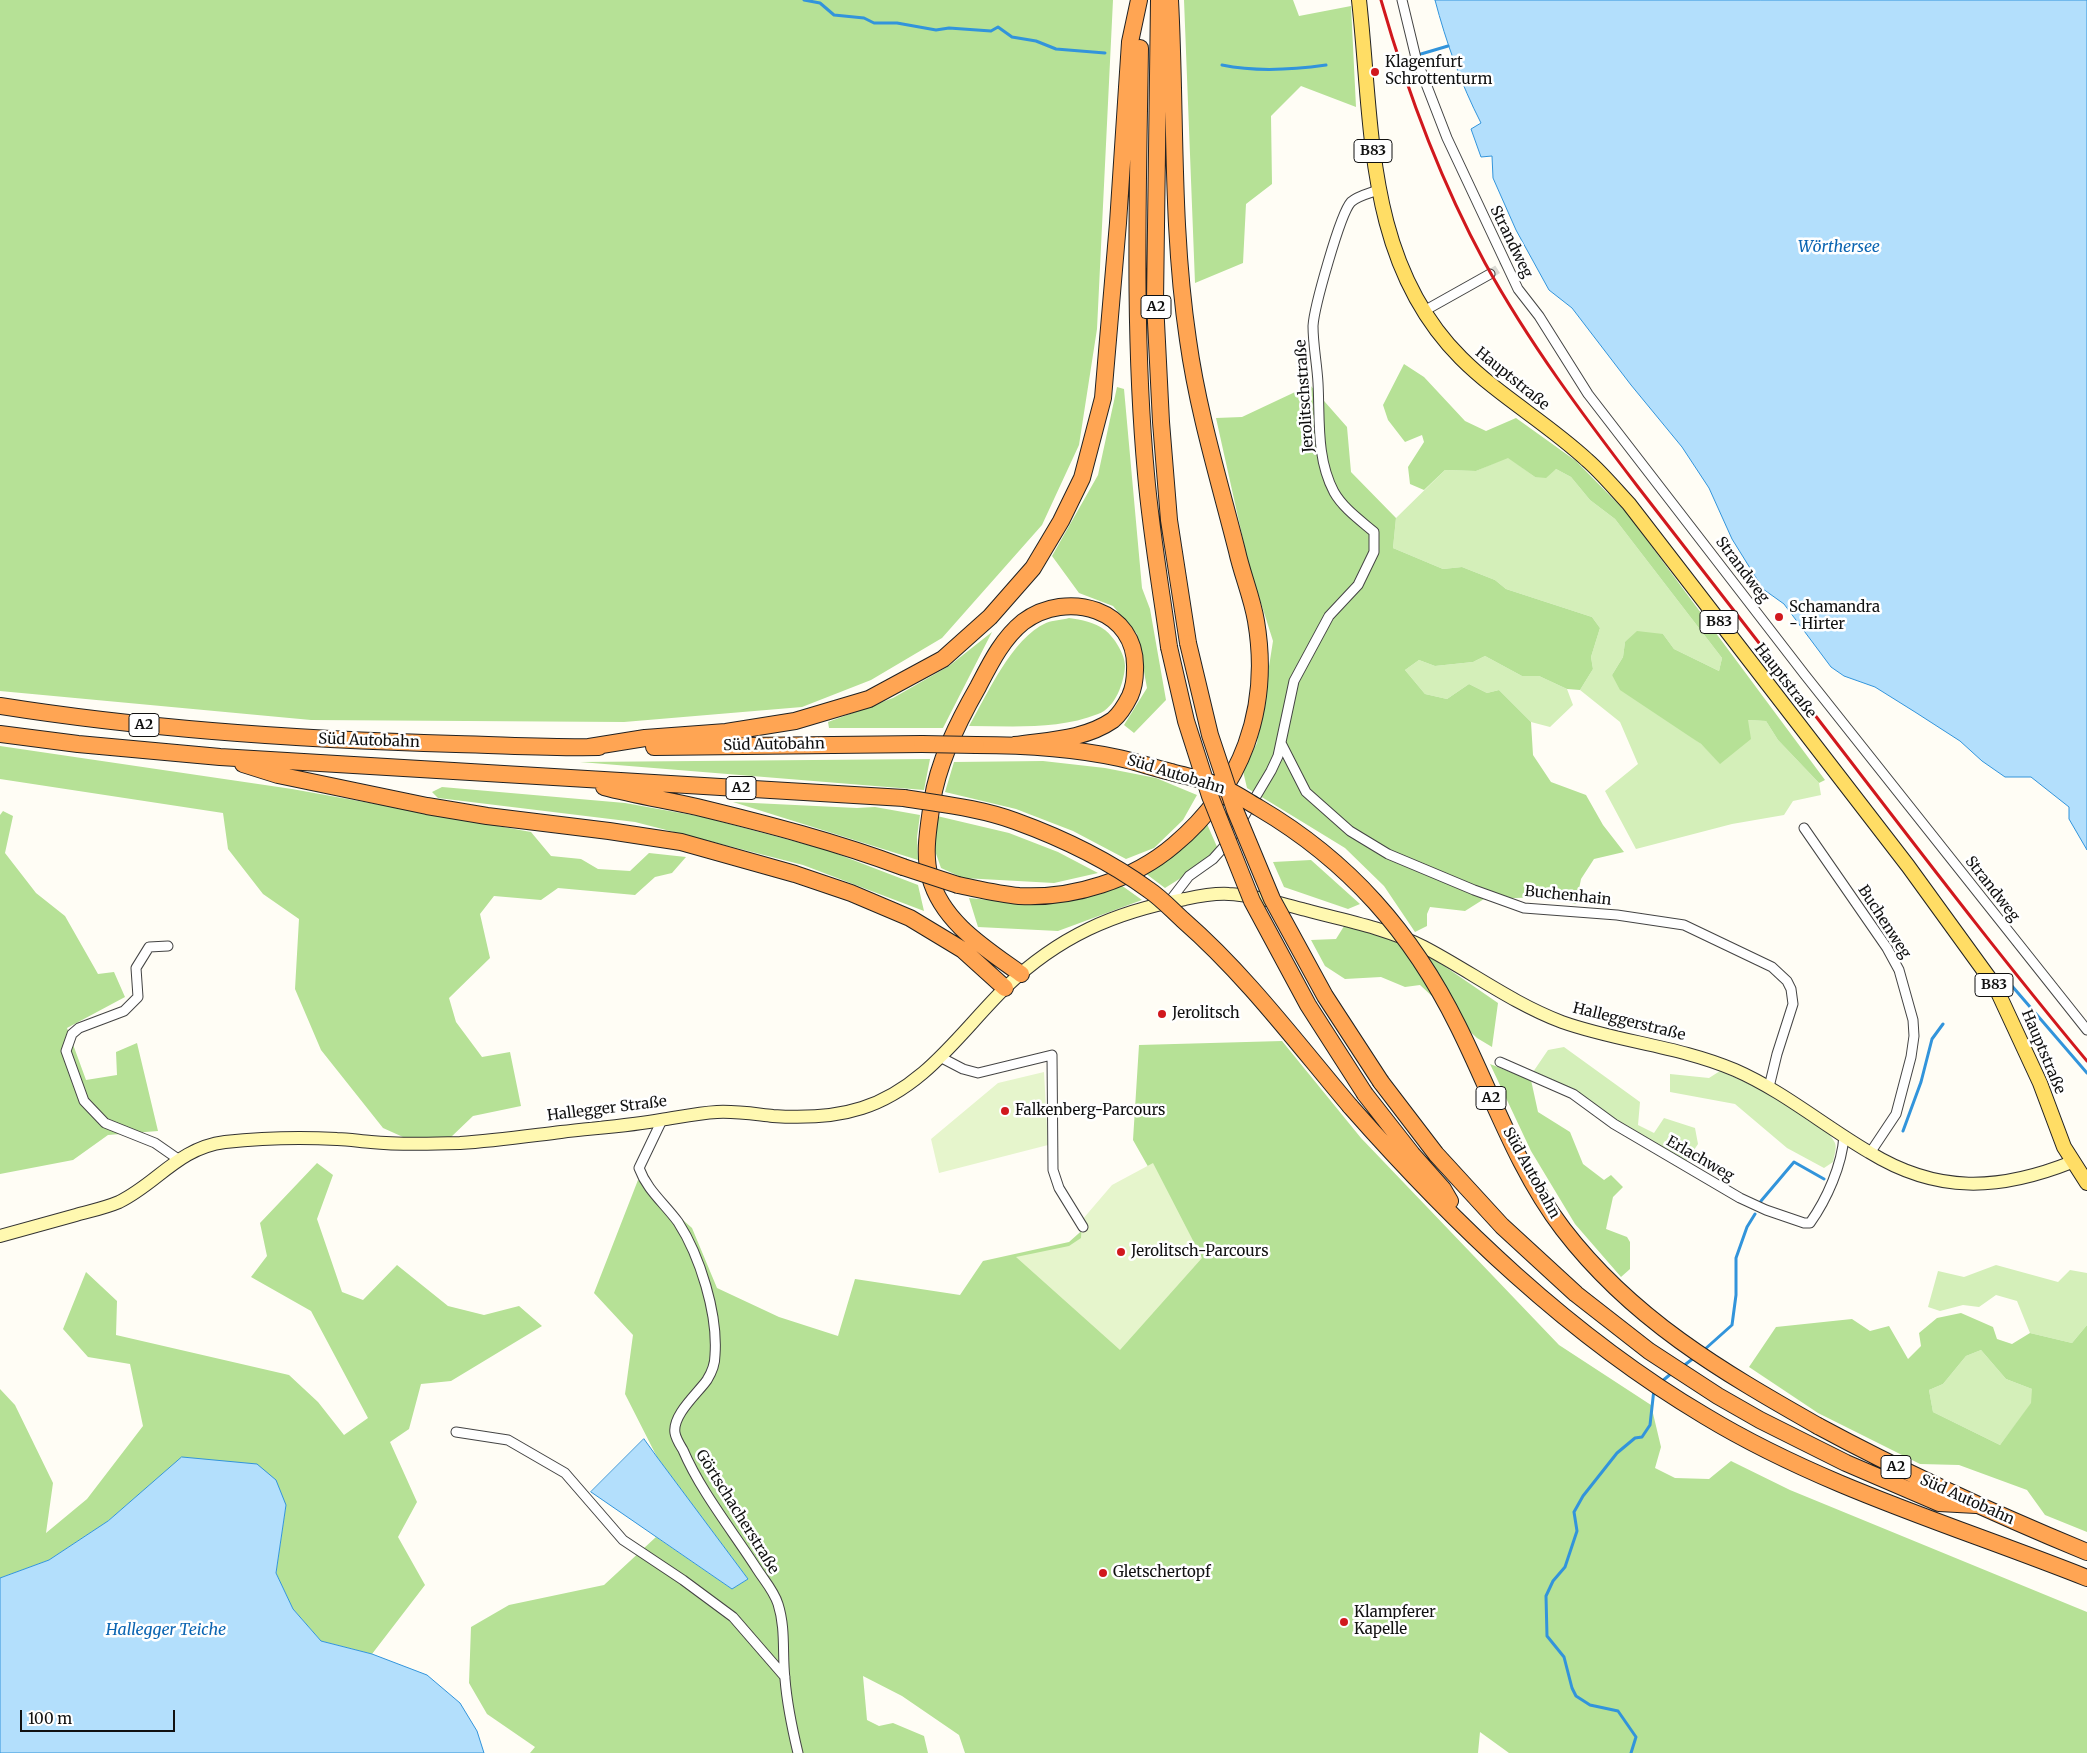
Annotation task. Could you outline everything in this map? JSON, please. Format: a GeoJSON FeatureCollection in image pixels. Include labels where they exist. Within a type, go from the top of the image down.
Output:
{"type":"FeatureCollection","features":[{"type":"Feature","properties":{"kind":"highway"},"geometry":{"type":"LineString","coordinates":[[589,747],[645,738],[726,732],[795,721],[828,712],[876,695],[943,659],[962,644],[990,617],[1033,568],[1062,521],[1082,478],[1103,398],[1118,223],[1130,42],[1140,0]]}},
{"type":"Feature","properties":{"kind":"highway","name":"A2"},"geometry":{"type":"LineString","coordinates":[[1140,0],[1137,224],[1140,365],[1146,474],[1169,646],[1186,721],[1210,796],[1252,901],[1308,1005],[1365,1094],[1412,1154],[1443,1189],[1462,1223]]}},
{"type":"Feature","properties":{"kind":"highway","name":"A2"},"geometry":{"type":"LineString","coordinates":[[1159,0],[1156,302],[1161,422],[1169,520],[1188,643],[1210,735],[1235,810],[1272,899],[1325,996],[1381,1082],[1431,1148],[1502,1226],[1576,1294],[1633,1339],[1686,1375],[1760,1420],[1807,1445],[1940,1503],[1976,1505]]}},
{"type":"Feature","properties":{"kind":"highway"},"geometry":{"type":"LineString","coordinates":[[577,779],[634,795],[752,820],[831,842],[958,885],[1019,896],[1050,895],[1101,885],[1126,875],[1158,857],[1194,828],[1222,794],[1242,759],[1249,737],[1256,711],[1260,656],[1256,619],[1209,451],[1195,391],[1179,275],[1170,0]]}},
{"type":"Feature","properties":{"kind":"highway"},"geometry":{"type":"LineString","coordinates":[[1015,745],[1079,736],[1097,729],[1114,719],[1127,704],[1134,687],[1136,659],[1129,639],[1117,624],[1100,611],[1073,605],[1058,606],[1041,612],[1024,622],[1010,635],[997,652],[956,726],[937,782],[927,839],[929,876],[935,892],[959,926],[978,944],[1021,974]]}},
{"type":"Feature","properties":{"kind":"highway","name":"Süd Autobahn"},"geometry":{"type":"LineString","coordinates":[[0,706],[81,719],[289,737],[589,747],[1015,745],[1118,758],[1221,786],[1283,822],[1326,855],[1378,903],[1400,930],[1439,989],[1522,1161],[1542,1197],[1562,1228],[1588,1260],[1612,1286],[1640,1311],[1672,1336],[1730,1375],[1818,1426],[1898,1468],[1976,1505],[2087,1552]]}},
{"type":"Feature","properties":{"kind":"highway","name":"Süd Autobahn"},"geometry":{"type":"LineString","coordinates":[[0,734],[78,744],[220,757],[904,798],[960,807],[1014,820],[1074,845],[1114,866],[1151,891],[1226,960],[1252,988],[1350,1106],[1385,1145],[1462,1223],[1518,1275],[1585,1332],[1653,1383],[1706,1417],[1798,1464],[1897,1507],[2087,1578]]}},
{"type":"Feature","properties":{"kind":"highway"},"geometry":{"type":"LineString","coordinates":[[220,757],[278,775],[427,806],[681,842],[787,871],[851,893],[910,918],[963,950],[1005,988]]}},
{"type":"Feature","properties":{"kind":"main road","name":"B83"},"geometry":{"type":"LineString","coordinates":[[1359,0],[1378,190]]}},
{"type":"Feature","properties":{"kind":"main road","name":"Hauptstraße"},"geometry":{"type":"LineString","coordinates":[[1378,190],[1394,251],[1410,287],[1436,329],[1460,358],[1587,460],[1629,504],[1908,866],[1995,986],[2040,1083],[2064,1147],[2087,1183]]}},
{"type":"Feature","properties":{"kind":"main road","name":"Halleggerstraße"},"geometry":{"type":"LineString","coordinates":[[1169,902],[1214,894],[1233,894],[1384,929],[1425,947],[1507,996],[1545,1015],[1591,1031],[1681,1051],[1740,1072],[1804,1108],[1870,1153],[1916,1175],[1968,1185],[2008,1182],[2036,1175],[2072,1162]]}},
{"type":"Feature","properties":{"kind":"main road","name":"Hallegger Straße"},"geometry":{"type":"LineString","coordinates":[[0,1236],[117,1202],[135,1193],[178,1159],[212,1144],[276,1138],[461,1143],[662,1120],[683,1115],[735,1111],[772,1116],[809,1117],[842,1113],[862,1108],[898,1092],[940,1057],[1005,988],[1050,950],[1092,927],[1134,910],[1169,902]]}},
{"type":"Feature","properties":{"kind":"street","name":"Strandweg"},"geometry":{"type":"LineString","coordinates":[[1402,0],[1416,58],[1430,93],[1460,166],[1518,289],[1539,316],[1588,394],[1805,675],[2087,1030]]}},
{"type":"Feature","properties":{"kind":"street","name":"Jerolitschstraße"},"geometry":{"type":"LineString","coordinates":[[1169,902],[1188,876],[1213,859],[1230,840],[1271,771],[1278,756],[1294,681],[1329,616],[1358,585],[1374,552],[1374,532],[1350,512],[1334,492],[1324,464],[1318,428],[1318,385],[1313,325],[1328,262],[1345,212],[1352,200],[1378,190]]}},
{"type":"Feature","properties":{"kind":"street"},"geometry":{"type":"LineString","coordinates":[[1424,311],[1490,274]]}},
{"type":"Feature","properties":{"kind":"street","name":"Buchenhain"},"geometry":{"type":"LineString","coordinates":[[1281,743],[1306,792],[1350,832],[1388,854],[1474,890],[1524,908],[1634,917],[1684,925],[1772,967],[1787,981],[1791,989],[1793,1004],[1776,1054],[1769,1087]]}},
{"type":"Feature","properties":{"kind":"street","name":"Buchenweg"},"geometry":{"type":"LineString","coordinates":[[1804,828],[1887,948],[1899,970],[1913,1020],[1914,1036],[1912,1050],[1896,1114],[1870,1153]]}},
{"type":"Feature","properties":{"kind":"street"},"geometry":{"type":"LineString","coordinates":[[168,946],[149,947],[136,968],[138,997],[124,1011],[79,1028],[72,1034],[66,1051],[84,1101],[105,1122],[155,1142],[178,1159]]}},
{"type":"Feature","properties":{"kind":"street"},"geometry":{"type":"LineString","coordinates":[[940,1057],[963,1069],[978,1073],[1052,1055],[1053,1170],[1059,1188],[1083,1227]]}},
{"type":"Feature","properties":{"kind":"street","name":"Erlachweg"},"geometry":{"type":"LineString","coordinates":[[1500,1062],[1573,1094],[1614,1124],[1740,1198],[1804,1224],[1810,1222],[1814,1217],[1829,1187],[1843,1151],[1844,1136]]}},
{"type":"Feature","properties":{"kind":"street","name":"Görtschacherstraße"},"geometry":{"type":"LineString","coordinates":[[662,1120],[639,1168],[643,1179],[653,1195],[677,1221],[691,1245],[704,1279],[714,1328],[715,1354],[713,1368],[707,1380],[685,1407],[678,1419],[675,1432],[689,1466],[775,1596],[785,1639],[784,1677]]}},
{"type":"Feature","properties":{"kind":"street"},"geometry":{"type":"LineString","coordinates":[[456,1432],[508,1440],[565,1473],[623,1540],[684,1580],[733,1617],[784,1677],[790,1719],[798,1753]]}},
{"type":"Feature","properties":{"kind":"green space"},"geometry":{"type":"Polygon","coordinates":[[[0,0],[1113,0],[1097,329],[1079,445],[1042,525],[942,638],[871,680],[802,707],[624,722],[311,720],[0,691],[0,0]]]}},
{"type":"Feature","properties":{"kind":"green space"},"geometry":{"type":"Polygon","coordinates":[[[1184,0],[1293,0],[1299,16],[1351,6],[1356,107],[1301,86],[1271,116],[1272,184],[1246,204],[1243,263],[1195,283],[1184,0]]]}},
{"type":"Feature","properties":{"kind":"green space"},"geometry":{"type":"Polygon","coordinates":[[[1404,364],[1424,377],[1465,421],[1486,431],[1516,418],[1576,461],[1626,512],[1825,780],[1819,783],[1778,740],[1766,721],[1748,720],[1751,739],[1720,764],[1701,744],[1620,690],[1612,675],[1623,657],[1625,642],[1637,631],[1663,634],[1674,649],[1719,671],[1722,658],[1615,519],[1590,500],[1571,477],[1556,469],[1546,478],[1535,477],[1508,458],[1476,471],[1445,470],[1424,490],[1410,484],[1408,467],[1424,442],[1422,435],[1405,442],[1388,420],[1383,405],[1404,364]]]}},
{"type":"Feature","properties":{"kind":"green space"},"geometry":{"type":"Polygon","coordinates":[[[1310,385],[1347,427],[1351,472],[1396,518],[1393,548],[1443,569],[1462,567],[1495,580],[1506,589],[1592,617],[1600,628],[1591,657],[1593,669],[1580,690],[1567,689],[1539,676],[1522,676],[1485,656],[1473,662],[1435,666],[1419,660],[1405,670],[1425,694],[1447,699],[1469,684],[1487,693],[1499,690],[1531,722],[1533,755],[1551,782],[1586,795],[1603,825],[1624,852],[1594,859],[1581,879],[1576,904],[1546,897],[1484,899],[1465,911],[1430,907],[1427,914],[1427,926],[1415,932],[1384,886],[1345,848],[1247,788],[1243,771],[1257,743],[1273,641],[1248,562],[1216,418],[1242,417],[1310,385]]]}},
{"type":"Feature","properties":{"kind":"green space"},"geometry":{"type":"Polygon","coordinates":[[[1117,387],[1124,389],[1142,588],[1150,609],[1166,700],[1134,733],[1124,725],[1147,688],[1137,634],[1113,606],[1079,593],[1052,556],[1098,475],[1117,387]]]}},
{"type":"Feature","properties":{"kind":"green space"},"geometry":{"type":"Polygon","coordinates":[[[1508,457],[1535,477],[1556,469],[1571,477],[1590,500],[1615,519],[1722,658],[1719,671],[1674,649],[1663,634],[1625,642],[1623,657],[1612,675],[1701,744],[1720,763],[1748,720],[1766,721],[1778,740],[1819,783],[1821,795],[1793,801],[1784,815],[1732,824],[1636,849],[1605,791],[1638,764],[1620,722],[1580,690],[1593,669],[1591,657],[1600,628],[1592,617],[1506,589],[1495,580],[1462,567],[1443,569],[1393,548],[1396,518],[1445,470],[1476,471],[1508,457]]]}},
{"type":"Feature","properties":{"kind":"green space"},"geometry":{"type":"Polygon","coordinates":[[[1069,618],[1101,627],[1112,637],[1121,651],[1125,666],[1123,680],[1114,701],[1098,714],[1067,723],[1035,726],[969,726],[992,684],[1011,654],[1022,641],[1034,630],[1046,623],[1069,618]]]}},
{"type":"Feature","properties":{"kind":"green space"},"geometry":{"type":"Polygon","coordinates":[[[992,632],[943,728],[829,728],[828,722],[893,698],[949,666],[992,632]]]}},
{"type":"Feature","properties":{"kind":"green space"},"geometry":{"type":"Polygon","coordinates":[[[1485,656],[1522,676],[1539,676],[1567,689],[1573,705],[1550,727],[1531,722],[1499,690],[1487,693],[1469,684],[1447,699],[1425,694],[1405,670],[1419,660],[1435,666],[1473,662],[1485,656]]]}},
{"type":"Feature","properties":{"kind":"green space"},"geometry":{"type":"Polygon","coordinates":[[[0,746],[292,789],[531,832],[551,856],[581,859],[598,869],[630,871],[649,853],[686,857],[672,873],[655,877],[635,895],[558,888],[541,900],[494,896],[480,914],[490,958],[449,998],[456,1022],[482,1057],[510,1052],[521,1106],[473,1116],[450,1138],[403,1137],[383,1128],[321,1050],[295,989],[299,919],[263,894],[228,849],[223,813],[0,779],[0,746]]]}},
{"type":"Feature","properties":{"kind":"green space"},"geometry":{"type":"Polygon","coordinates":[[[930,759],[924,790],[580,762],[930,759]]]}},
{"type":"Feature","properties":{"kind":"green space"},"geometry":{"type":"Polygon","coordinates":[[[1043,761],[1105,768],[1156,778],[1197,795],[1183,820],[1154,848],[1126,859],[1073,831],[1016,809],[945,792],[954,762],[1043,761]]]}},
{"type":"Feature","properties":{"kind":"green space"},"geometry":{"type":"Polygon","coordinates":[[[442,787],[625,803],[703,817],[827,850],[918,885],[924,911],[803,865],[635,822],[438,798],[432,792],[442,787]]]}},
{"type":"Feature","properties":{"kind":"green space"},"geometry":{"type":"Polygon","coordinates":[[[733,802],[857,808],[875,807],[920,815],[917,837],[918,860],[733,802]]]}},
{"type":"Feature","properties":{"kind":"green space"},"geometry":{"type":"Polygon","coordinates":[[[3,811],[13,816],[5,853],[36,893],[65,916],[98,974],[114,972],[125,997],[67,1028],[86,1080],[117,1075],[116,1052],[137,1043],[158,1131],[108,1135],[73,1160],[0,1174],[0,815],[3,811]]]}},
{"type":"Feature","properties":{"kind":"green space"},"geometry":{"type":"Polygon","coordinates":[[[937,816],[1009,833],[1058,852],[1098,873],[1054,883],[963,878],[941,868],[933,845],[937,816]]]}},
{"type":"Feature","properties":{"kind":"green space"},"geometry":{"type":"Polygon","coordinates":[[[1207,824],[1218,849],[1192,871],[1165,888],[1145,873],[1207,824]]]}},
{"type":"Feature","properties":{"kind":"green space"},"geometry":{"type":"Polygon","coordinates":[[[1311,860],[1360,904],[1348,909],[1284,887],[1273,862],[1311,860]]]}},
{"type":"Feature","properties":{"kind":"green space"},"geometry":{"type":"Polygon","coordinates":[[[1121,885],[1142,900],[1058,931],[978,927],[969,898],[1039,905],[1075,899],[1121,885]]]}},
{"type":"Feature","properties":{"kind":"green space"},"geometry":{"type":"Polygon","coordinates":[[[1346,923],[1434,959],[1498,1003],[1492,1047],[1477,1038],[1420,985],[1405,987],[1381,977],[1345,979],[1325,966],[1311,940],[1336,939],[1346,923]]]}},
{"type":"Feature","properties":{"kind":"green space"},"geometry":{"type":"Polygon","coordinates":[[[1282,1041],[1361,1138],[1559,1345],[1651,1405],[1661,1447],[1655,1468],[1675,1478],[1709,1479],[1731,1461],[1790,1490],[2087,1612],[2087,1753],[1509,1753],[1480,1732],[1478,1753],[965,1753],[959,1735],[902,1696],[863,1676],[867,1720],[879,1726],[893,1723],[924,1736],[928,1753],[530,1753],[535,1747],[487,1714],[469,1683],[471,1627],[509,1605],[604,1585],[656,1537],[732,1589],[748,1579],[657,1457],[625,1394],[633,1335],[594,1293],[638,1180],[692,1228],[717,1288],[779,1317],[838,1336],[855,1279],[960,1295],[983,1261],[1069,1242],[1113,1203],[1159,1186],[1133,1140],[1139,1045],[1282,1041]]]}},
{"type":"Feature","properties":{"kind":"green space"},"geometry":{"type":"Polygon","coordinates":[[[1564,1047],[1640,1102],[1638,1125],[1654,1133],[1664,1118],[1695,1128],[1698,1144],[1686,1162],[1630,1131],[1574,1089],[1533,1072],[1548,1050],[1564,1047]]]}},
{"type":"Feature","properties":{"kind":"green space"},"geometry":{"type":"Polygon","coordinates":[[[1490,1064],[1531,1080],[1538,1112],[1570,1132],[1583,1164],[1604,1180],[1611,1175],[1623,1187],[1613,1197],[1606,1229],[1627,1237],[1630,1242],[1630,1269],[1621,1277],[1575,1224],[1531,1151],[1490,1064]]]}},
{"type":"Feature","properties":{"kind":"green space"},"geometry":{"type":"Polygon","coordinates":[[[1720,1071],[1783,1101],[1816,1122],[1828,1133],[1835,1143],[1836,1150],[1833,1162],[1824,1168],[1787,1148],[1735,1104],[1670,1092],[1670,1074],[1709,1078],[1720,1071]]]}},
{"type":"Feature","properties":{"kind":"green space","name":"Falkenberg-Parcours"},"geometry":{"type":"Polygon","coordinates":[[[1044,1072],[1048,1145],[939,1173],[931,1139],[998,1083],[1044,1072]]]}},
{"type":"Feature","properties":{"kind":"green space"},"geometry":{"type":"Polygon","coordinates":[[[317,1163],[333,1175],[317,1219],[342,1292],[363,1300],[397,1265],[448,1306],[484,1315],[519,1306],[542,1326],[451,1381],[421,1384],[409,1429],[390,1442],[417,1502],[398,1537],[425,1585],[372,1654],[321,1641],[293,1609],[276,1573],[286,1505],[182,1457],[108,1521],[49,1560],[0,1578],[0,1389],[15,1405],[53,1483],[46,1533],[87,1499],[143,1426],[130,1364],[88,1357],[63,1329],[86,1272],[117,1301],[116,1335],[289,1375],[318,1402],[344,1435],[368,1418],[311,1311],[251,1277],[267,1256],[260,1223],[317,1163]]]}},
{"type":"Feature","properties":{"kind":"green space","name":"Jerolitsch-Parcours"},"geometry":{"type":"Polygon","coordinates":[[[1153,1163],[1202,1258],[1120,1350],[1016,1257],[1069,1246],[1081,1238],[1082,1220],[1112,1185],[1153,1163]]]}},
{"type":"Feature","properties":{"kind":"green space"},"geometry":{"type":"Polygon","coordinates":[[[1996,1265],[2058,1282],[2070,1270],[2087,1273],[2087,1325],[2072,1343],[2030,1333],[2017,1301],[1996,1295],[1979,1307],[1963,1305],[1940,1311],[1928,1307],[1938,1271],[1964,1277],[1996,1265]]]}},
{"type":"Feature","properties":{"kind":"green space"},"geometry":{"type":"Polygon","coordinates":[[[1961,1313],[1993,1327],[1997,1339],[2012,1344],[2030,1333],[2072,1343],[2087,1325],[2087,1532],[2045,1515],[2027,1490],[1959,1465],[1920,1464],[1818,1413],[1749,1367],[1776,1327],[1852,1319],[1870,1331],[1889,1326],[1908,1359],[1921,1346],[1919,1333],[1937,1318],[1961,1313]],[[1981,1350],[1966,1356],[1943,1384],[1929,1390],[1933,1412],[2000,1445],[2031,1403],[2032,1389],[2006,1379],[1981,1350]]]}},
{"type":"Feature","properties":{"kind":"green space"},"geometry":{"type":"Polygon","coordinates":[[[1981,1350],[2006,1379],[2032,1389],[2032,1403],[2000,1445],[1933,1412],[1929,1390],[1943,1384],[1966,1356],[1981,1350]]]}},
{"type":"Feature","properties":{"kind":"water","name":"Wörthersee"},"geometry":{"type":"Polygon","coordinates":[[[1435,0],[2087,0],[2087,850],[2069,819],[2069,807],[2031,777],[2005,777],[1982,761],[1960,741],[1915,712],[1875,687],[1844,676],[1831,667],[1784,604],[1763,589],[1732,539],[1709,488],[1682,447],[1631,385],[1572,308],[1549,290],[1516,230],[1493,178],[1492,156],[1481,157],[1471,129],[1481,123],[1455,63],[1435,0]]]}},
{"type":"Feature","properties":{"kind":"water"},"geometry":{"type":"Polygon","coordinates":[[[644,1439],[748,1579],[732,1589],[591,1492],[644,1439]]]}},
{"type":"Feature","properties":{"kind":"water","name":"Hallegger Teiche"},"geometry":{"type":"Polygon","coordinates":[[[182,1457],[257,1464],[276,1480],[286,1505],[276,1573],[293,1609],[321,1641],[372,1654],[427,1675],[460,1703],[477,1731],[484,1753],[0,1753],[0,1578],[49,1560],[108,1521],[182,1457]]]}},
{"type":"Feature","properties":{"kind":"waterway"},"geometry":{"type":"LineString","coordinates":[[804,0],[820,3],[834,15],[864,18],[874,23],[897,23],[936,30],[949,28],[991,31],[998,27],[1012,37],[1036,41],[1056,49],[1105,53]]}},
{"type":"Feature","properties":{"kind":"waterway"},"geometry":{"type":"LineString","coordinates":[[1421,54],[1448,46]]}},
{"type":"Feature","properties":{"kind":"waterway"},"geometry":{"type":"LineString","coordinates":[[1222,65],[1274,70],[1326,65]]}},
{"type":"Feature","properties":{"kind":"waterway"},"geometry":{"type":"LineString","coordinates":[[2012,986],[2087,1073]]}},
{"type":"Feature","properties":{"kind":"waterway"},"geometry":{"type":"LineString","coordinates":[[1903,1131],[1921,1082],[1932,1039],[1943,1024]]}},
{"type":"Feature","properties":{"kind":"waterway"},"geometry":{"type":"LineString","coordinates":[[1761,1201],[1794,1162],[1824,1179]]}},
{"type":"Feature","properties":{"kind":"waterway"},"geometry":{"type":"LineString","coordinates":[[1704,1350],[1732,1325],[1736,1295],[1736,1258],[1747,1227],[1755,1214]]}},
{"type":"Feature","properties":{"kind":"waterway"},"geometry":{"type":"LineString","coordinates":[[1682,1367],[1695,1357]]}},
{"type":"Feature","properties":{"kind":"waterway"},"geometry":{"type":"LineString","coordinates":[[1660,1383],[1673,1372]]}},
{"type":"Feature","properties":{"kind":"waterway"},"geometry":{"type":"LineString","coordinates":[[1631,1753],[1636,1737],[1618,1711],[1590,1705],[1576,1696],[1564,1657],[1547,1636],[1546,1596],[1553,1581],[1565,1567],[1577,1531],[1574,1512],[1583,1496],[1617,1453],[1635,1438],[1642,1437],[1650,1425],[1654,1389]]}},
{"type":"Feature","properties":{"kind":"tunnel"},"geometry":{"type":"LineString","coordinates":[[1490,274],[1506,264]]}},
{"type":"Feature","properties":{"kind":"railway"},"geometry":{"type":"LineString","coordinates":[[1381,0],[1413,101],[1453,200],[1485,263],[1538,350],[1577,406],[1638,487],[1970,916],[2087,1061]]}},
{"type":"Feature","properties":{"kind":"place","name":"Klagenfurt Schrottenturm"},"geometry":{"type":"Point","coordinates":[1375,72]}},
{"type":"Feature","properties":{"kind":"place","name":"Schamandra - Hirter"},"geometry":{"type":"Point","coordinates":[1779,617]}},
{"type":"Feature","properties":{"kind":"place","name":"Jerolitsch"},"geometry":{"type":"Point","coordinates":[1162,1014]}},
{"type":"Feature","properties":{"kind":"place","name":"Falkenberg-Parcours"},"geometry":{"type":"Point","coordinates":[1005,1111]}},
{"type":"Feature","properties":{"kind":"place","name":"Jerolitsch-Parcours"},"geometry":{"type":"Point","coordinates":[1121,1252]}},
{"type":"Feature","properties":{"kind":"place","name":"Gletschertopf"},"geometry":{"type":"Point","coordinates":[1103,1573]}},
{"type":"Feature","properties":{"kind":"place","name":"Klampferer Kapelle"},"geometry":{"type":"Point","coordinates":[1344,1622]}}]}
